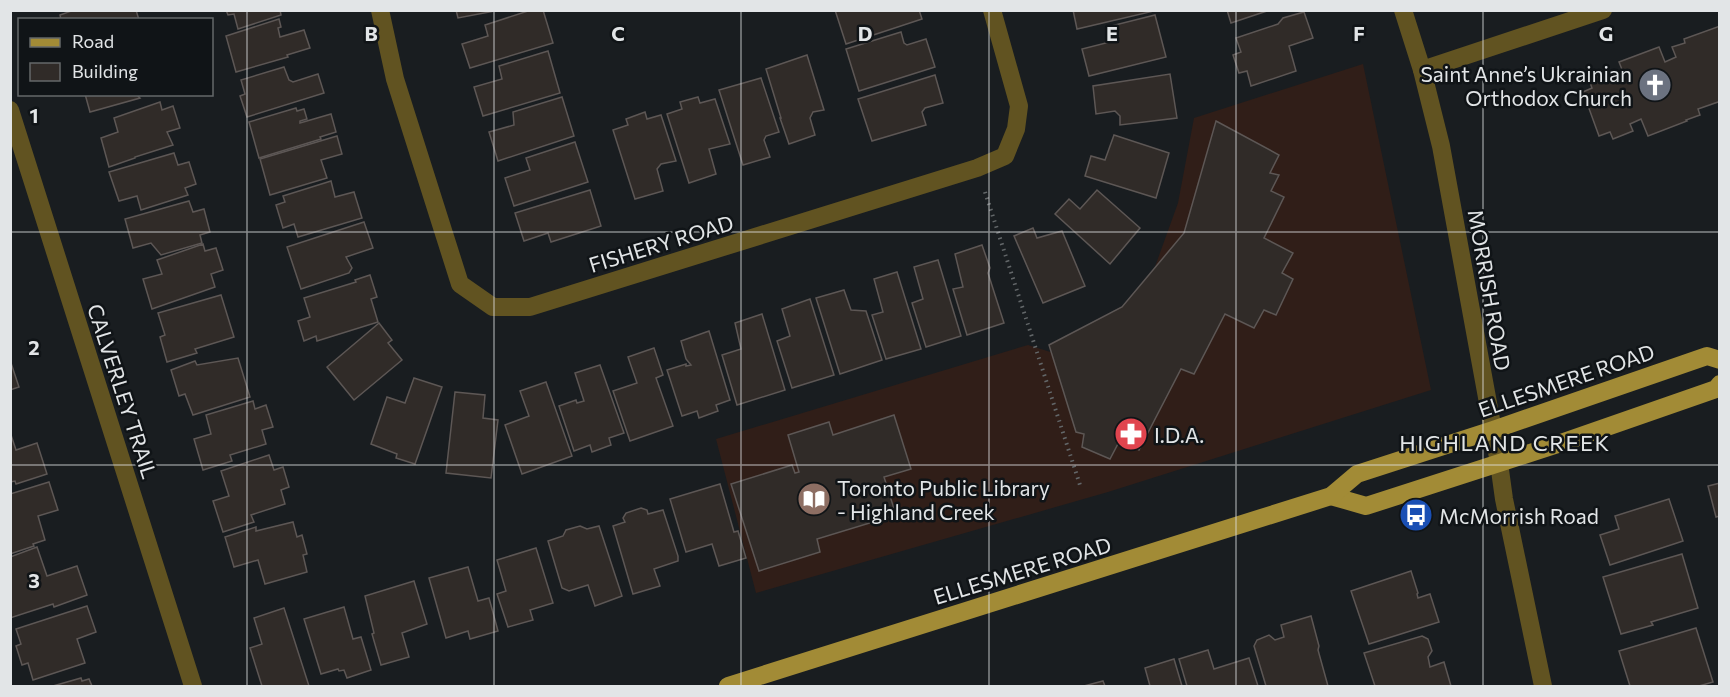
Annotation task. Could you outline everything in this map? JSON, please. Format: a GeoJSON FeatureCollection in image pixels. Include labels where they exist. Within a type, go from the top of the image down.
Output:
{"type":"FeatureCollection","features":[{"type":"Feature","properties":{"kind":"main road","name":"ELLESMERE ROAD"},"geometry":{"type":"LineString","coordinates":[[728,687],[1331,496],[1358,474],[1707,356],[1719,360]]}},
{"type":"Feature","properties":{"kind":"main road"},"geometry":{"type":"LineString","coordinates":[[1331,496],[1366,506],[1716,389],[1719,384]]}},
{"type":"Feature","properties":{"kind":"street","name":"FISHERY ROAD"},"geometry":{"type":"LineString","coordinates":[[380,10],[395,79],[460,284],[493,307],[530,307],[977,168],[1005,156],[1017,129],[1020,106],[992,10]]}},
{"type":"Feature","properties":{"kind":"street","name":"MORRISH ROAD"},"geometry":{"type":"LineString","coordinates":[[1403,10],[1422,70],[1441,146],[1504,499],[1544,687]]}},
{"type":"Feature","properties":{"kind":"street"},"geometry":{"type":"LineString","coordinates":[[1422,70],[1603,10]]}},
{"type":"Feature","properties":{"kind":"street","name":"CALVERLEY TRAIL"},"geometry":{"type":"LineString","coordinates":[[10,110],[193,687]]}},
{"type":"Feature","properties":{"kind":"path"},"geometry":{"type":"LineString","coordinates":[[977,168],[1080,485]]}},
{"type":"Feature","properties":{"kind":"shaded area"},"geometry":{"type":"Polygon","coordinates":[[[1363,64],[1431,390],[1108,492],[756,593],[716,439],[1028,345],[1060,355],[1111,329],[1152,275],[1178,203],[1194,118],[1363,64]]]}},
{"type":"Feature","properties":{"kind":"building"},"geometry":{"type":"Polygon","coordinates":[[[74,10],[136,10],[138,18],[61,18],[60,15],[74,10]]]}},
{"type":"Feature","properties":{"kind":"building"},"geometry":{"type":"Polygon","coordinates":[[[226,10],[280,10],[281,15],[238,29],[234,14],[228,15],[226,10]]]}},
{"type":"Feature","properties":{"kind":"building"},"geometry":{"type":"Polygon","coordinates":[[[456,10],[500,10],[458,18],[456,10]]]}},
{"type":"Feature","properties":{"kind":"building"},"geometry":{"type":"Polygon","coordinates":[[[531,10],[543,10],[553,43],[470,68],[462,44],[488,36],[485,25],[531,10]]]}},
{"type":"Feature","properties":{"kind":"building"},"geometry":{"type":"Polygon","coordinates":[[[835,10],[919,10],[922,19],[846,44],[835,10]]]}},
{"type":"Feature","properties":{"kind":"building"},"geometry":{"type":"Polygon","coordinates":[[[1073,10],[1154,10],[1154,11],[1077,29],[1073,10]]]}},
{"type":"Feature","properties":{"kind":"building"},"geometry":{"type":"Polygon","coordinates":[[[1227,10],[1270,10],[1231,23],[1227,10]]]}},
{"type":"Feature","properties":{"kind":"building"},"geometry":{"type":"Polygon","coordinates":[[[1304,12],[1313,38],[1289,46],[1296,71],[1251,86],[1247,71],[1239,73],[1233,55],[1241,52],[1236,38],[1278,24],[1283,18],[1304,12]]]}},
{"type":"Feature","properties":{"kind":"building"},"geometry":{"type":"Polygon","coordinates":[[[1155,15],[1166,57],[1089,76],[1082,49],[1110,42],[1107,27],[1155,15]]]}},
{"type":"Feature","properties":{"kind":"building"},"geometry":{"type":"Polygon","coordinates":[[[279,19],[280,37],[304,30],[310,48],[236,72],[226,36],[279,19]]]}},
{"type":"Feature","properties":{"kind":"building","name":"Saint Anne’s Ukrainian Orthodox Church"},"geometry":{"type":"Polygon","coordinates":[[[1720,26],[1720,100],[1718,102],[1698,109],[1700,115],[1648,136],[1641,119],[1630,124],[1633,131],[1613,139],[1610,132],[1599,136],[1583,92],[1592,88],[1589,80],[1610,72],[1613,82],[1625,77],[1619,62],[1659,47],[1665,62],[1676,57],[1672,47],[1685,43],[1684,39],[1720,26]]]}},
{"type":"Feature","properties":{"kind":"building"},"geometry":{"type":"Polygon","coordinates":[[[901,32],[904,43],[907,45],[926,39],[935,67],[859,91],[846,49],[901,32]]]}},
{"type":"Feature","properties":{"kind":"building"},"geometry":{"type":"Polygon","coordinates":[[[548,51],[560,93],[483,116],[474,87],[502,79],[499,66],[548,51]]]}},
{"type":"Feature","properties":{"kind":"building"},"geometry":{"type":"Polygon","coordinates":[[[807,55],[824,110],[813,112],[810,118],[815,135],[789,144],[766,69],[807,55]]]}},
{"type":"Feature","properties":{"kind":"building"},"geometry":{"type":"Polygon","coordinates":[[[284,67],[289,80],[293,82],[318,74],[324,93],[247,117],[240,96],[245,94],[241,80],[284,67]]]}},
{"type":"Feature","properties":{"kind":"building"},"geometry":{"type":"Polygon","coordinates":[[[1170,74],[1177,118],[1120,125],[1120,116],[1115,111],[1096,114],[1093,86],[1170,74]]]}},
{"type":"Feature","properties":{"kind":"building"},"geometry":{"type":"Polygon","coordinates":[[[935,75],[943,103],[925,108],[922,112],[926,125],[872,141],[858,99],[935,75]]]}},
{"type":"Feature","properties":{"kind":"building"},"geometry":{"type":"Polygon","coordinates":[[[761,78],[779,132],[766,136],[764,140],[770,157],[743,165],[719,90],[761,78]]]}},
{"type":"Feature","properties":{"kind":"building"},"geometry":{"type":"Polygon","coordinates":[[[86,96],[138,96],[140,98],[90,112],[86,96]]]}},
{"type":"Feature","properties":{"kind":"building"},"geometry":{"type":"Polygon","coordinates":[[[562,97],[574,136],[498,161],[489,132],[514,125],[513,112],[562,97]]]}},
{"type":"Feature","properties":{"kind":"building"},"geometry":{"type":"Polygon","coordinates":[[[698,97],[700,103],[715,99],[730,144],[709,149],[716,174],[689,183],[667,114],[682,109],[680,102],[698,97]]]}},
{"type":"Feature","properties":{"kind":"building"},"geometry":{"type":"Polygon","coordinates":[[[160,102],[162,110],[173,106],[180,128],[167,132],[173,145],[109,167],[101,138],[118,132],[114,118],[160,102]]]}},
{"type":"Feature","properties":{"kind":"building"},"geometry":{"type":"Polygon","coordinates":[[[296,108],[297,111],[304,109],[307,119],[300,123],[331,114],[336,132],[320,137],[321,139],[259,158],[249,122],[296,108]]]}},
{"type":"Feature","properties":{"kind":"building"},"geometry":{"type":"Polygon","coordinates":[[[645,112],[647,119],[661,115],[676,161],[661,164],[657,169],[663,191],[635,199],[613,130],[628,125],[626,119],[645,112]]]}},
{"type":"Feature","properties":{"kind":"building"},"geometry":{"type":"Polygon","coordinates":[[[1216,121],[1279,155],[1270,173],[1279,175],[1271,191],[1284,197],[1264,238],[1293,253],[1282,273],[1293,279],[1276,315],[1264,310],[1254,328],[1225,314],[1194,374],[1181,369],[1139,450],[1120,440],[1110,459],[1082,447],[1084,434],[1076,432],[1049,345],[1122,307],[1184,233],[1216,121]]]}},
{"type":"Feature","properties":{"kind":"building"},"geometry":{"type":"Polygon","coordinates":[[[1114,135],[1169,153],[1156,198],[1085,176],[1091,156],[1105,160],[1114,135]]]}},
{"type":"Feature","properties":{"kind":"building"},"geometry":{"type":"Polygon","coordinates":[[[337,136],[342,154],[321,160],[327,178],[270,195],[260,159],[337,136]]]}},
{"type":"Feature","properties":{"kind":"building"},"geometry":{"type":"Polygon","coordinates":[[[575,142],[588,182],[514,206],[505,178],[530,170],[526,158],[575,142]]]}},
{"type":"Feature","properties":{"kind":"building"},"geometry":{"type":"Polygon","coordinates":[[[174,153],[178,165],[189,162],[196,184],[185,188],[188,195],[141,210],[137,196],[119,201],[109,172],[174,153]]]}},
{"type":"Feature","properties":{"kind":"building"},"geometry":{"type":"Polygon","coordinates":[[[331,181],[335,197],[354,192],[362,218],[298,237],[294,224],[283,228],[276,205],[285,202],[283,196],[331,181]]]}},
{"type":"Feature","properties":{"kind":"building"},"geometry":{"type":"Polygon","coordinates":[[[590,190],[601,226],[551,242],[548,233],[524,241],[515,213],[590,190]]]}},
{"type":"Feature","properties":{"kind":"building"},"geometry":{"type":"Polygon","coordinates":[[[1097,190],[1140,228],[1110,264],[1055,214],[1069,199],[1080,209],[1097,190]]]}},
{"type":"Feature","properties":{"kind":"building"},"geometry":{"type":"Polygon","coordinates":[[[189,201],[193,212],[204,209],[210,232],[200,235],[202,243],[161,255],[151,243],[133,248],[125,219],[189,201]]]}},
{"type":"Feature","properties":{"kind":"building"},"geometry":{"type":"Polygon","coordinates":[[[364,222],[373,248],[346,257],[352,268],[349,273],[301,289],[287,247],[364,222]]]}},
{"type":"Feature","properties":{"kind":"building"},"geometry":{"type":"Polygon","coordinates":[[[1033,228],[1037,238],[1062,231],[1085,286],[1043,303],[1014,236],[1033,228]]]}},
{"type":"Feature","properties":{"kind":"building"},"geometry":{"type":"Polygon","coordinates":[[[203,244],[205,251],[216,248],[223,270],[211,274],[215,287],[152,309],[143,279],[162,274],[157,260],[203,244]]]}},
{"type":"Feature","properties":{"kind":"building"},"geometry":{"type":"Polygon","coordinates":[[[982,245],[990,268],[988,273],[1004,323],[967,335],[953,289],[963,287],[955,254],[982,245]]]}},
{"type":"Feature","properties":{"kind":"building"},"geometry":{"type":"Polygon","coordinates":[[[938,260],[961,336],[926,347],[912,303],[923,299],[914,267],[938,260]]]}},
{"type":"Feature","properties":{"kind":"building"},"geometry":{"type":"Polygon","coordinates":[[[897,272],[921,349],[886,359],[872,315],[883,312],[874,279],[897,272]]]}},
{"type":"Feature","properties":{"kind":"building"},"geometry":{"type":"Polygon","coordinates":[[[370,275],[377,297],[371,299],[378,322],[317,341],[316,336],[304,341],[298,321],[310,317],[304,298],[356,282],[355,280],[370,275]]]}},
{"type":"Feature","properties":{"kind":"building"},"geometry":{"type":"Polygon","coordinates":[[[844,290],[851,310],[866,311],[882,360],[840,374],[816,298],[844,290]]]}},
{"type":"Feature","properties":{"kind":"building"},"geometry":{"type":"Polygon","coordinates":[[[221,295],[234,337],[195,349],[197,353],[167,362],[160,337],[165,335],[158,313],[221,295]]]}},
{"type":"Feature","properties":{"kind":"building"},"geometry":{"type":"Polygon","coordinates":[[[810,299],[834,375],[792,388],[777,341],[790,336],[782,309],[810,299]]]}},
{"type":"Feature","properties":{"kind":"building"},"geometry":{"type":"Polygon","coordinates":[[[762,314],[785,390],[737,405],[722,355],[741,349],[735,323],[762,314]]]}},
{"type":"Feature","properties":{"kind":"building"},"geometry":{"type":"Polygon","coordinates":[[[379,323],[392,340],[388,343],[402,360],[354,400],[327,367],[379,323]]]}},
{"type":"Feature","properties":{"kind":"building"},"geometry":{"type":"Polygon","coordinates":[[[709,331],[730,400],[716,405],[718,411],[699,418],[697,411],[682,416],[667,370],[686,364],[686,366],[691,365],[686,359],[681,341],[709,331]]]}},
{"type":"Feature","properties":{"kind":"building"},"geometry":{"type":"Polygon","coordinates":[[[654,348],[663,375],[656,378],[673,426],[630,441],[613,391],[637,383],[628,357],[654,348]]]}},
{"type":"Feature","properties":{"kind":"building"},"geometry":{"type":"Polygon","coordinates":[[[238,358],[250,397],[193,415],[185,394],[179,396],[171,370],[195,361],[197,365],[238,358]]]}},
{"type":"Feature","properties":{"kind":"building"},"geometry":{"type":"Polygon","coordinates":[[[10,360],[19,387],[10,390],[10,360]]]}},
{"type":"Feature","properties":{"kind":"building"},"geometry":{"type":"Polygon","coordinates":[[[600,365],[624,433],[609,438],[611,445],[592,452],[590,445],[574,451],[559,406],[576,400],[577,403],[584,401],[575,373],[600,365]]]}},
{"type":"Feature","properties":{"kind":"building"},"geometry":{"type":"Polygon","coordinates":[[[414,378],[442,387],[415,464],[396,458],[397,454],[371,444],[387,397],[405,403],[414,378]]]}},
{"type":"Feature","properties":{"kind":"building"},"geometry":{"type":"Polygon","coordinates":[[[546,382],[572,456],[522,474],[505,425],[529,416],[520,391],[546,382]]]}},
{"type":"Feature","properties":{"kind":"building"},"geometry":{"type":"Polygon","coordinates":[[[455,392],[485,395],[483,418],[498,420],[491,478],[446,473],[455,392]]]}},
{"type":"Feature","properties":{"kind":"building"},"geometry":{"type":"Polygon","coordinates":[[[253,401],[255,409],[266,405],[273,427],[262,430],[266,444],[230,455],[232,461],[203,470],[194,439],[211,434],[206,415],[253,401]]]}},
{"type":"Feature","properties":{"kind":"building","name":"Toronto Public Library - Highland Creek"},"geometry":{"type":"Polygon","coordinates":[[[894,415],[911,469],[884,477],[896,515],[817,539],[820,552],[759,571],[731,484],[792,465],[795,473],[799,472],[788,435],[829,422],[833,435],[894,415]]]}},
{"type":"Feature","properties":{"kind":"building"},"geometry":{"type":"Polygon","coordinates":[[[10,432],[16,450],[37,443],[47,474],[16,484],[15,481],[10,482],[10,432]]]}},
{"type":"Feature","properties":{"kind":"building"},"geometry":{"type":"Polygon","coordinates":[[[269,455],[274,470],[283,467],[289,487],[281,490],[285,504],[251,515],[254,522],[223,532],[213,501],[229,496],[221,471],[269,455]]]}},
{"type":"Feature","properties":{"kind":"building"},"geometry":{"type":"Polygon","coordinates":[[[49,482],[58,510],[38,516],[45,540],[10,554],[10,494],[49,482]]]}},
{"type":"Feature","properties":{"kind":"building"},"geometry":{"type":"Polygon","coordinates":[[[1720,483],[1720,516],[1716,517],[1708,486],[1720,483]]]}},
{"type":"Feature","properties":{"kind":"building"},"geometry":{"type":"Polygon","coordinates":[[[720,484],[734,532],[738,531],[746,558],[719,566],[712,544],[686,552],[670,499],[720,484]]]}},
{"type":"Feature","properties":{"kind":"building"},"geometry":{"type":"Polygon","coordinates":[[[1669,499],[1683,541],[1610,565],[1600,535],[1619,529],[1615,516],[1669,499]]]}},
{"type":"Feature","properties":{"kind":"building"},"geometry":{"type":"Polygon","coordinates":[[[641,508],[647,510],[648,514],[663,510],[678,561],[654,569],[660,586],[633,594],[613,526],[625,522],[623,518],[626,513],[641,508]]]}},
{"type":"Feature","properties":{"kind":"building"},"geometry":{"type":"Polygon","coordinates":[[[293,522],[297,537],[302,535],[307,554],[303,555],[307,572],[265,584],[258,560],[234,567],[225,537],[256,527],[256,531],[293,522]]]}},
{"type":"Feature","properties":{"kind":"building"},"geometry":{"type":"Polygon","coordinates":[[[580,526],[587,529],[599,526],[622,596],[595,606],[588,585],[569,591],[562,588],[548,541],[563,536],[566,530],[580,526]]]}},
{"type":"Feature","properties":{"kind":"building"},"geometry":{"type":"Polygon","coordinates":[[[37,547],[47,576],[77,566],[87,595],[54,607],[53,604],[10,618],[10,557],[37,547]]]}},
{"type":"Feature","properties":{"kind":"building"},"geometry":{"type":"Polygon","coordinates":[[[536,548],[553,603],[530,610],[533,620],[508,627],[497,594],[506,591],[497,560],[536,548]]]}},
{"type":"Feature","properties":{"kind":"building"},"geometry":{"type":"Polygon","coordinates":[[[1682,554],[1698,608],[1621,634],[1603,577],[1682,554]]]}},
{"type":"Feature","properties":{"kind":"building"},"geometry":{"type":"Polygon","coordinates":[[[468,567],[478,601],[489,598],[498,631],[470,639],[468,631],[446,638],[429,578],[468,567]]]}},
{"type":"Feature","properties":{"kind":"building"},"geometry":{"type":"Polygon","coordinates":[[[1411,571],[1418,598],[1430,594],[1439,622],[1369,644],[1351,591],[1411,571]]]}},
{"type":"Feature","properties":{"kind":"building"},"geometry":{"type":"Polygon","coordinates":[[[414,581],[427,624],[402,633],[409,657],[381,665],[365,596],[414,581]]]}},
{"type":"Feature","properties":{"kind":"building"},"geometry":{"type":"Polygon","coordinates":[[[87,606],[96,632],[77,639],[85,663],[33,680],[28,663],[22,665],[16,646],[21,644],[16,629],[87,606]]]}},
{"type":"Feature","properties":{"kind":"building"},"geometry":{"type":"Polygon","coordinates":[[[344,607],[353,639],[361,637],[371,670],[347,678],[344,670],[339,671],[338,669],[321,674],[304,619],[344,607]]]}},
{"type":"Feature","properties":{"kind":"building"},"geometry":{"type":"Polygon","coordinates":[[[284,608],[309,686],[262,686],[250,648],[262,644],[254,618],[284,608]]]}},
{"type":"Feature","properties":{"kind":"building"},"geometry":{"type":"Polygon","coordinates":[[[1311,616],[1328,686],[1266,686],[1254,646],[1257,640],[1269,635],[1275,640],[1284,637],[1281,625],[1311,616]]]}},
{"type":"Feature","properties":{"kind":"building"},"geometry":{"type":"Polygon","coordinates":[[[1696,628],[1713,682],[1699,686],[1630,686],[1619,651],[1696,628]]]}},
{"type":"Feature","properties":{"kind":"building"},"geometry":{"type":"Polygon","coordinates":[[[1422,636],[1428,639],[1432,651],[1428,657],[1430,667],[1444,662],[1451,686],[1375,686],[1364,653],[1422,636]]]}},
{"type":"Feature","properties":{"kind":"building"},"geometry":{"type":"Polygon","coordinates":[[[1208,650],[1214,669],[1249,658],[1258,686],[1187,686],[1179,659],[1208,650]]]}},
{"type":"Feature","properties":{"kind":"building"},"geometry":{"type":"Polygon","coordinates":[[[1174,659],[1182,686],[1150,686],[1145,668],[1174,659]]]}},
{"type":"Feature","properties":{"kind":"building"},"geometry":{"type":"Polygon","coordinates":[[[81,678],[82,681],[89,679],[92,686],[53,686],[81,678]]]}},
{"type":"Feature","properties":{"kind":"building"},"geometry":{"type":"Polygon","coordinates":[[[1103,681],[1105,686],[1084,686],[1103,681]]]}},
{"type":"Feature","properties":{"kind":"place","name":"Saint Anne’s Ukrainian Orthodox Church"},"geometry":{"type":"Point","coordinates":[1655,85]}},
{"type":"Feature","properties":{"kind":"place","name":"I.D.A."},"geometry":{"type":"Point","coordinates":[1131,434]}},
{"type":"Feature","properties":{"kind":"place","name":"Toronto Public Library - Highland Creek"},"geometry":{"type":"Point","coordinates":[814,499]}},
{"type":"Feature","properties":{"kind":"place","name":"McMorrish Road"},"geometry":{"type":"Point","coordinates":[1416,515]}},
{"type":"Feature","properties":{"kind":"district","name":"HIGHLAND CREEK"},"geometry":{"type":"Point","coordinates":[1505,442]}}]}
